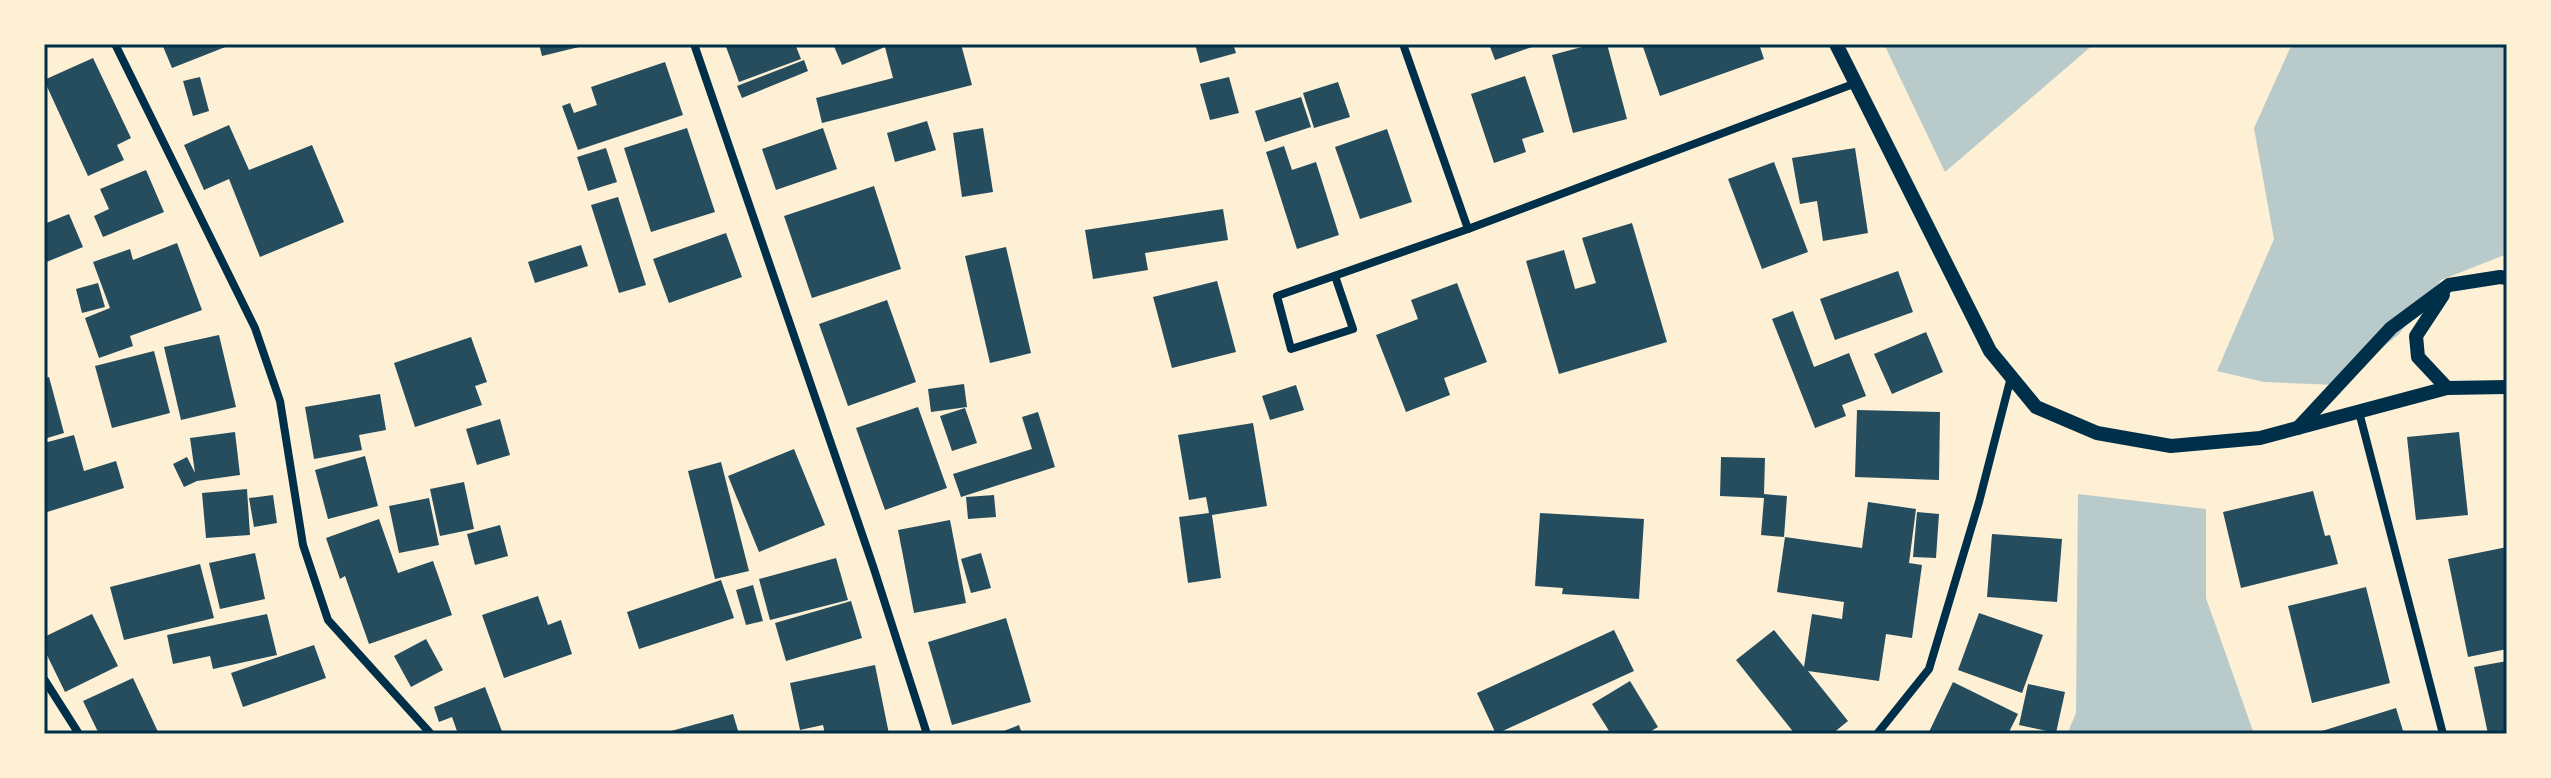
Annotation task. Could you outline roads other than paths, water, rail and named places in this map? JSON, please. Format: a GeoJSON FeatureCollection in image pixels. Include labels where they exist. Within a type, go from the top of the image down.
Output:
{"type":"FeatureCollection","features":[{"type":"Feature","properties":{"kind":"street"},"geometry":{"type":"LineString","coordinates":[[115,44],[255,328],[280,401],[303,545],[328,620],[431,734]]}},
{"type":"Feature","properties":{"kind":"street"},"geometry":{"type":"LineString","coordinates":[[694,44],[873,566],[927,734]]}},
{"type":"Feature","properties":{"kind":"street"},"geometry":{"type":"LineString","coordinates":[[1403,44],[1468,229]]}},
{"type":"Feature","properties":{"kind":"street"},"geometry":{"type":"LineString","coordinates":[[1836,44],[1990,351],[2036,407],[2097,433],[2171,446],[2260,438],[2447,388],[2507,387]]}},
{"type":"Feature","properties":{"kind":"street"},"geometry":{"type":"LineString","coordinates":[[1335,276],[1353,329],[1291,349],[1277,296],[1468,229],[1856,83]]}},
{"type":"Feature","properties":{"kind":"street"},"geometry":{"type":"LineString","coordinates":[[2298,428],[2391,328],[2449,285],[2507,278]]}},
{"type":"Feature","properties":{"kind":"street"},"geometry":{"type":"LineString","coordinates":[[2447,388],[2418,357],[2416,336],[2449,285]]}},
{"type":"Feature","properties":{"kind":"street"},"geometry":{"type":"LineString","coordinates":[[1877,734],[1929,669],[1979,502],[2011,377]]}},
{"type":"Feature","properties":{"kind":"street"},"geometry":{"type":"LineString","coordinates":[[2359,412],[2443,734]]}},
{"type":"Feature","properties":{"kind":"street"},"geometry":{"type":"LineString","coordinates":[[44,679],[79,734]]}}]}
